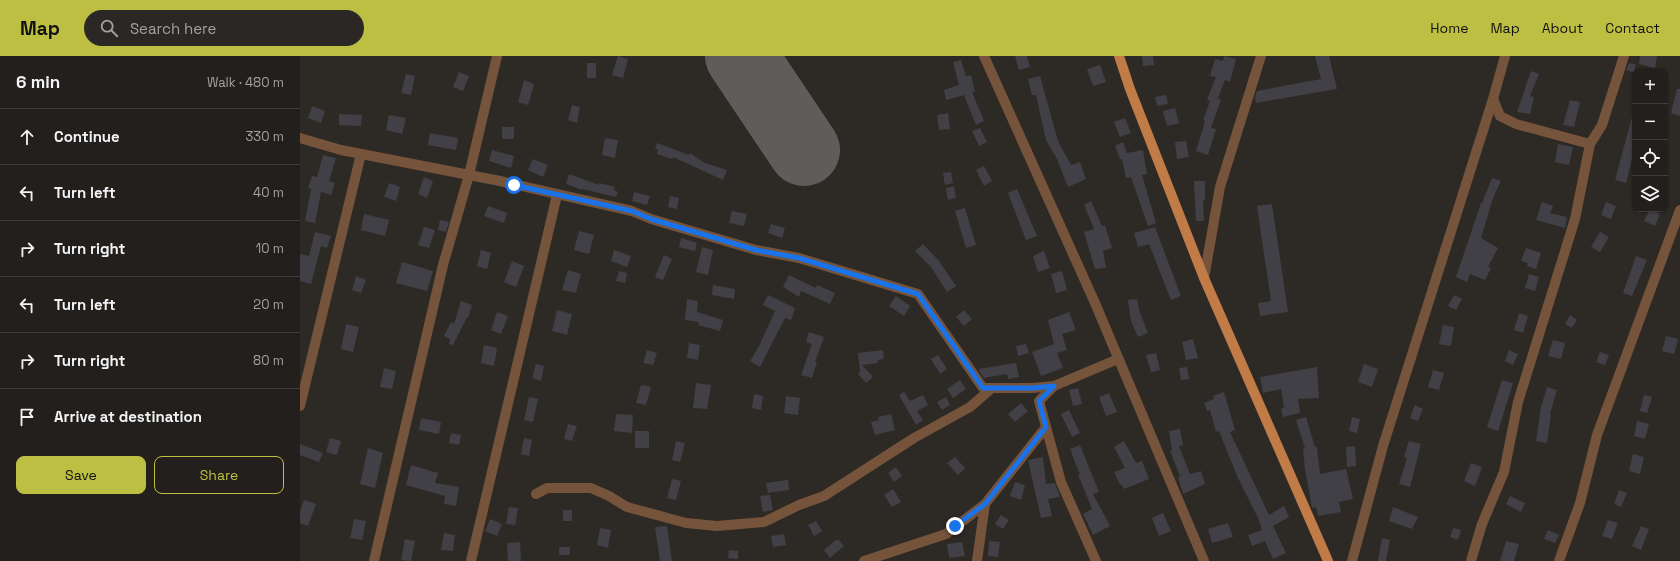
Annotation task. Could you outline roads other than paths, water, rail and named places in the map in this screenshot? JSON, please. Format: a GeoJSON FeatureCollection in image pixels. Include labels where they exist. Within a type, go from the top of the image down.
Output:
{"type":"FeatureCollection","features":[{"type":"Feature","properties":{"kind":"main road"},"geometry":{"type":"LineString","coordinates":[[1119,56],[1130,89],[1204,278],[1328,561]]}},
{"type":"Feature","properties":{"kind":"street"},"geometry":{"type":"LineString","coordinates":[[374,561],[443,265],[469,175],[497,56]]}},
{"type":"Feature","properties":{"kind":"street"},"geometry":{"type":"LineString","coordinates":[[984,56],[1118,359],[1204,561]]}},
{"type":"Feature","properties":{"kind":"street"},"geometry":{"type":"LineString","coordinates":[[1204,278],[1220,187],[1260,56]]}},
{"type":"Feature","properties":{"kind":"street"},"geometry":{"type":"LineString","coordinates":[[1352,561],[1383,446],[1505,56]]}},
{"type":"Feature","properties":{"kind":"street"},"geometry":{"type":"LineString","coordinates":[[1471,561],[1482,524],[1504,472],[1518,402],[1575,219],[1590,144],[1602,125],[1624,56]]}},
{"type":"Feature","properties":{"kind":"street"},"geometry":{"type":"LineString","coordinates":[[1493,98],[1500,116],[1516,124],[1590,144]]}},
{"type":"Feature","properties":{"kind":"street"},"geometry":{"type":"LineString","coordinates":[[300,138],[361,154],[469,175],[632,211],[651,219],[756,250],[799,258],[918,294],[983,388],[1032,388],[1054,386],[1118,359]]}},
{"type":"Feature","properties":{"kind":"street"},"geometry":{"type":"LineString","coordinates":[[300,406],[361,154]]}},
{"type":"Feature","properties":{"kind":"street"},"geometry":{"type":"LineString","coordinates":[[471,561],[557,195]]}},
{"type":"Feature","properties":{"kind":"street"},"geometry":{"type":"LineString","coordinates":[[1559,561],[1580,503],[1597,435],[1680,210]]}},
{"type":"Feature","properties":{"kind":"street"},"geometry":{"type":"LineString","coordinates":[[1054,386],[1039,401],[1061,482],[1096,561]]}},
{"type":"Feature","properties":{"kind":"street"},"geometry":{"type":"LineString","coordinates":[[536,494],[547,488],[591,488],[609,496],[627,507],[686,523],[717,526],[764,522],[798,505],[824,496],[914,438],[970,407],[992,388]]}},
{"type":"Feature","properties":{"kind":"street"},"geometry":{"type":"LineString","coordinates":[[864,561],[946,534],[985,504],[1046,427]]}},
{"type":"Feature","properties":{"kind":"street"},"geometry":{"type":"LineString","coordinates":[[977,561],[985,504]]}}]}
